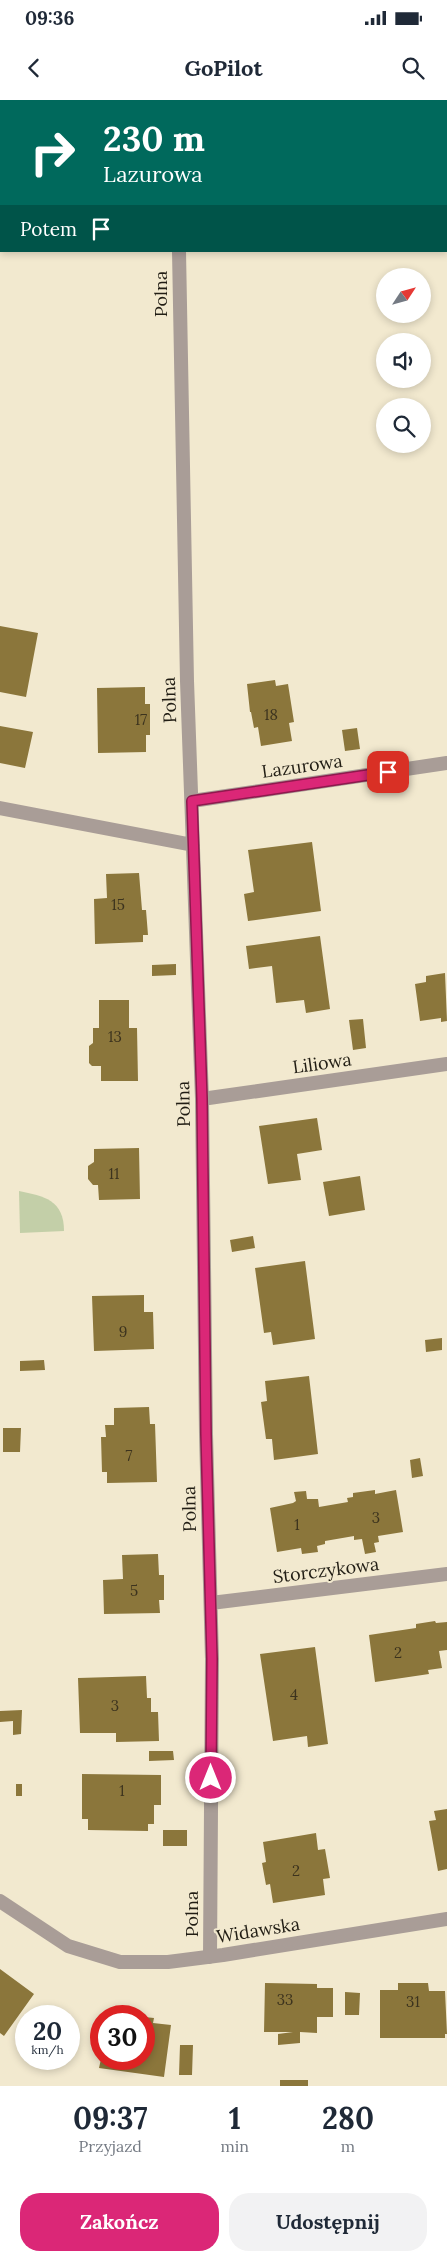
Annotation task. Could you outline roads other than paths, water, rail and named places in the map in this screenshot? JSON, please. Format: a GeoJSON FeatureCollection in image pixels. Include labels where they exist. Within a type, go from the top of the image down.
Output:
{"type":"FeatureCollection","features":[{"type":"Feature","properties":{"kind":"street","name":"Polna"},"geometry":{"type":"LineString","coordinates":[[178,252],[193,845],[202,1099],[206,1434],[212,1659],[210,1956]]}},
{"type":"Feature","properties":{"kind":"street","name":"Lazurowa"},"geometry":{"type":"LineString","coordinates":[[192,801],[447,763]]}},
{"type":"Feature","properties":{"kind":"street"},"geometry":{"type":"LineString","coordinates":[[0,808],[193,845]]}},
{"type":"Feature","properties":{"kind":"street","name":"Liliowa"},"geometry":{"type":"LineString","coordinates":[[202,1099],[447,1064]]}},
{"type":"Feature","properties":{"kind":"street","name":"Storczykowa"},"geometry":{"type":"LineString","coordinates":[[210,1603],[447,1574]]}},
{"type":"Feature","properties":{"kind":"street","name":"Widawska"},"geometry":{"type":"LineString","coordinates":[[0,1901],[68,1946],[120,1962],[168,1962],[447,1919]]}}]}
